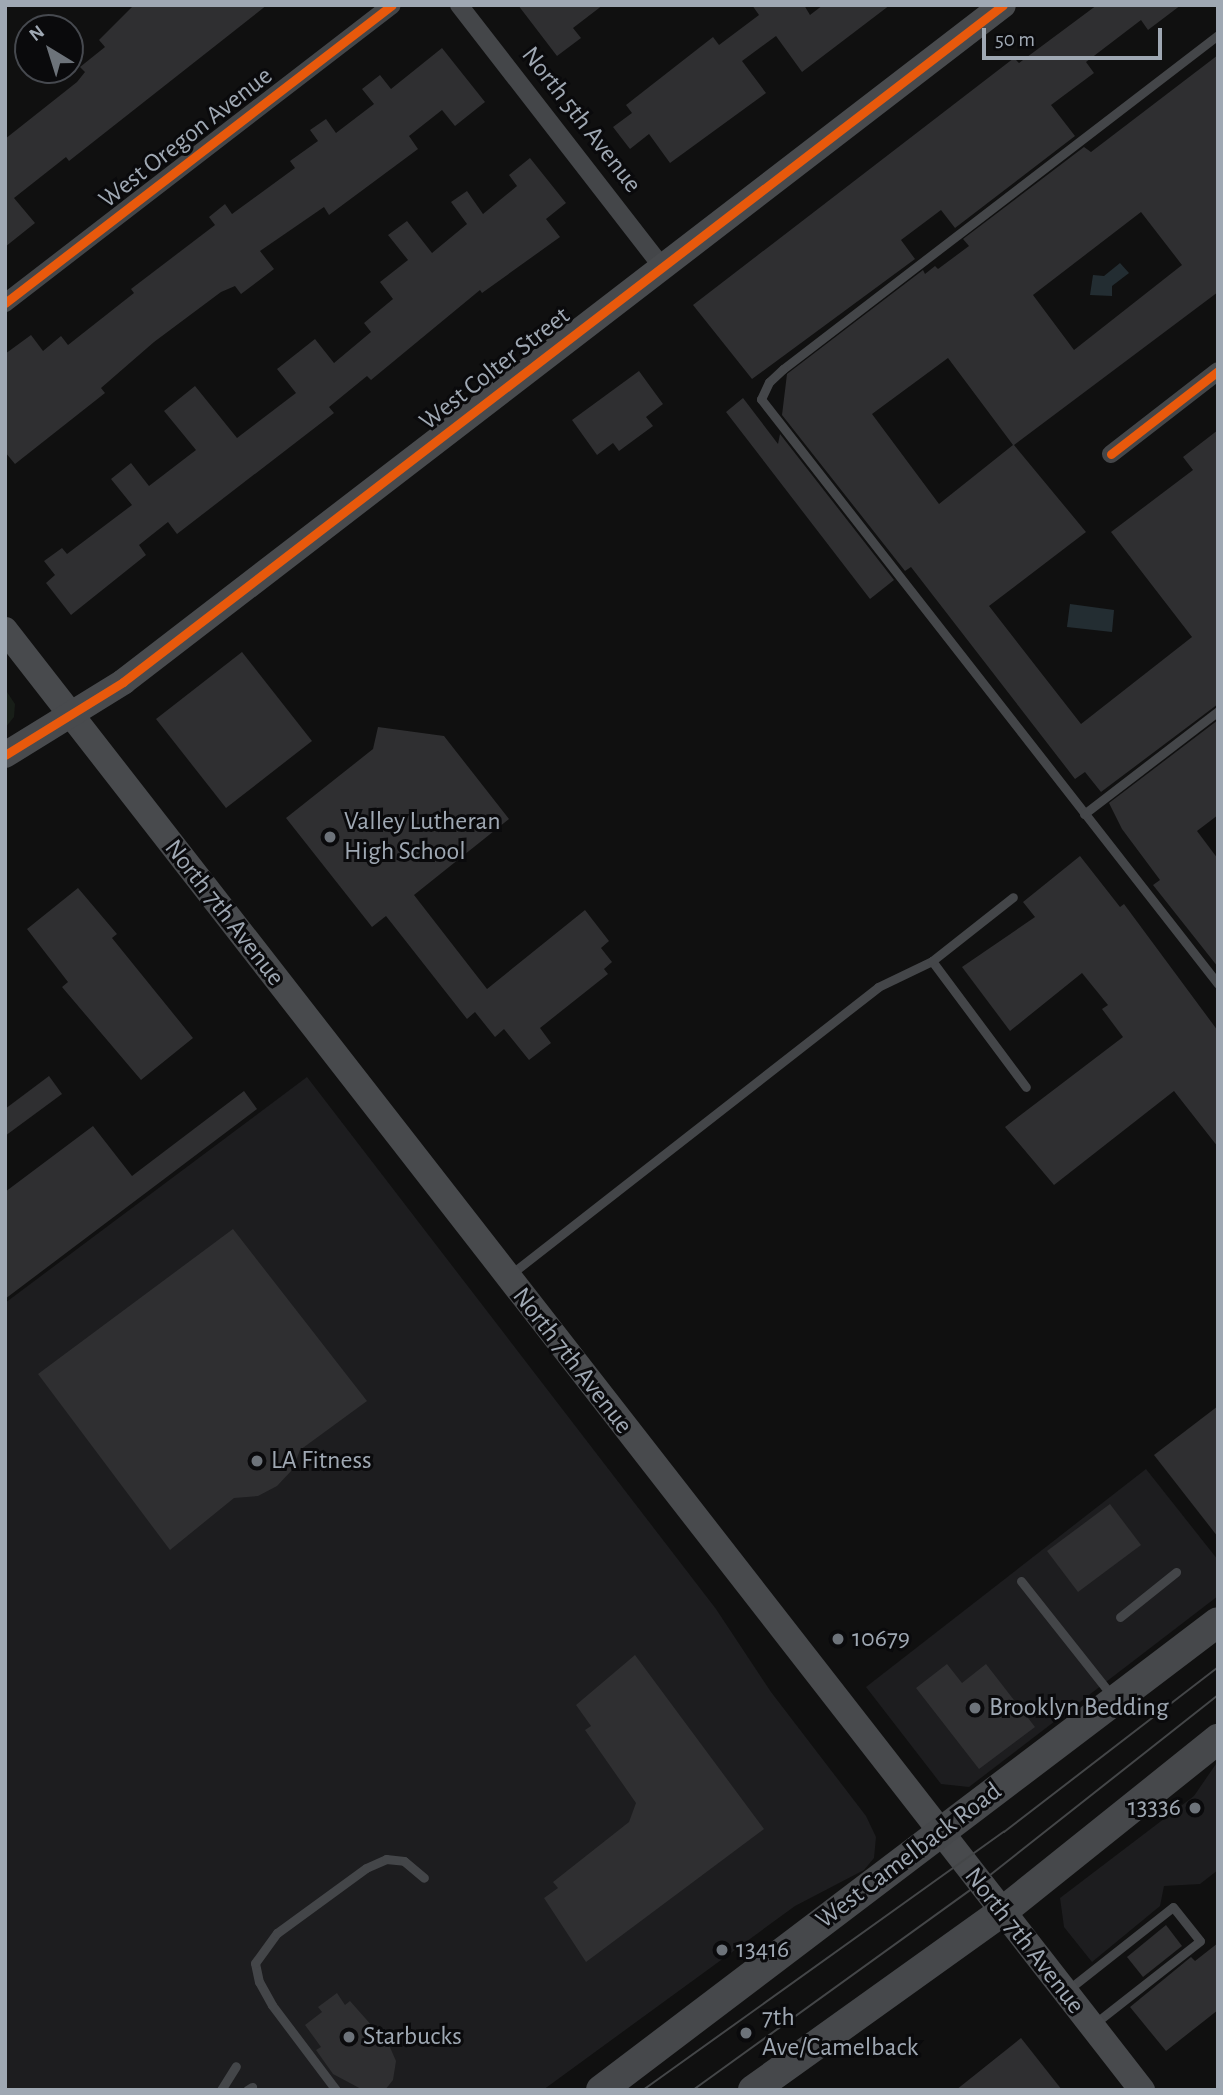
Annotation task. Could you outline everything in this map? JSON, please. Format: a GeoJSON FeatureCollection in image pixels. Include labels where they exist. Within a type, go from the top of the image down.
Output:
{"type":"FeatureCollection","features":[{"type":"Feature","properties":{"kind":"main road","name":"West Colter Street"},"geometry":{"type":"LineString","coordinates":[[5,755],[123,682],[1003,5]]}},
{"type":"Feature","properties":{"kind":"main road","name":"North 7th Avenue"},"geometry":{"type":"LineString","coordinates":[[5,631],[1142,2090]]}},
{"type":"Feature","properties":{"kind":"main road","name":"West Camelback Road"},"geometry":{"type":"LineString","coordinates":[[601,2090],[1218,1622]]}},
{"type":"Feature","properties":{"kind":"main road"},"geometry":{"type":"LineString","coordinates":[[753,2090],[1002,1912],[1218,1740]]}},
{"type":"Feature","properties":{"kind":"street","name":"West Oregon Avenue"},"geometry":{"type":"LineString","coordinates":[[5,303],[392,5]]}},
{"type":"Feature","properties":{"kind":"street","name":"North 5th Avenue"},"geometry":{"type":"LineString","coordinates":[[459,5],[662,267]]}},
{"type":"Feature","properties":{"kind":"street"},"geometry":{"type":"LineString","coordinates":[[1111,454],[1218,371]]}},
{"type":"Feature","properties":{"kind":"lane"},"geometry":{"type":"LineString","coordinates":[[1218,35],[783,369],[769,382],[761,399],[1218,984]]}},
{"type":"Feature","properties":{"kind":"lane"},"geometry":{"type":"LineString","coordinates":[[1084,814],[1218,711]]}},
{"type":"Feature","properties":{"kind":"lane"},"geometry":{"type":"LineString","coordinates":[[507,1277],[878,987],[932,961],[1013,897]]}},
{"type":"Feature","properties":{"kind":"lane"},"geometry":{"type":"LineString","coordinates":[[932,961],[1026,1087]]}},
{"type":"Feature","properties":{"kind":"lane"},"geometry":{"type":"LineString","coordinates":[[1120,1617],[1176,1572]]}},
{"type":"Feature","properties":{"kind":"lane"},"geometry":{"type":"LineString","coordinates":[[1021,1581],[1115,1700]]}},
{"type":"Feature","properties":{"kind":"lane"},"geometry":{"type":"LineString","coordinates":[[336,2090],[272,2005],[259,1983],[255,1963],[277,1933],[366,1868],[386,1859],[404,1861],[424,1878]]}},
{"type":"Feature","properties":{"kind":"lane"},"geometry":{"type":"LineString","coordinates":[[1065,1992],[1173,1907],[1200,1941],[1091,2026]]}},
{"type":"Feature","properties":{"kind":"lane"},"geometry":{"type":"LineString","coordinates":[[221,2090],[236,2066]]}},
{"type":"Feature","properties":{"kind":"shaded area"},"geometry":{"type":"Polygon","coordinates":[[[1120,263],[1129,273],[1112,286],[1112,296],[1090,295],[1093,275],[1104,276],[1120,263]]]}},
{"type":"Feature","properties":{"kind":"shaded area"},"geometry":{"type":"Polygon","coordinates":[[[1070,604],[1114,610],[1112,632],[1067,627],[1070,604]]]}},
{"type":"Feature","properties":{"kind":"shaded area"},"geometry":{"type":"Polygon","coordinates":[[[5,689],[15,704],[14,717],[5,728],[5,689]]]}},
{"type":"Feature","properties":{"kind":"shaded area"},"geometry":{"type":"Polygon","coordinates":[[[307,1077],[716,1609],[771,1692],[866,1816],[876,1837],[874,1858],[864,1870],[795,1906],[543,2090],[5,2090],[5,1303],[307,1077]]]}},
{"type":"Feature","properties":{"kind":"shaded area"},"geometry":{"type":"Polygon","coordinates":[[[1146,1469],[1218,1560],[1218,1596],[969,1787],[941,1784],[866,1687],[1146,1469]]]}},
{"type":"Feature","properties":{"kind":"shaded area"},"geometry":{"type":"Polygon","coordinates":[[[1218,1761],[1218,1870],[1200,1884],[1164,1886],[1160,1906],[1092,1962],[1064,1927],[1060,1898],[1194,1796],[1218,1761]]]}},
{"type":"Feature","properties":{"kind":"building"},"geometry":{"type":"Polygon","coordinates":[[[134,5],[267,5],[69,161],[66,157],[14,198],[35,223],[5,247],[5,139],[74,84],[84,84],[84,64],[105,47],[99,40],[134,5]]]}},
{"type":"Feature","properties":{"kind":"building"},"geometry":{"type":"Polygon","coordinates":[[[518,5],[603,5],[573,28],[581,38],[557,56],[518,5]]]}},
{"type":"Feature","properties":{"kind":"building"},"geometry":{"type":"Polygon","coordinates":[[[752,5],[804,5],[810,15],[823,5],[890,5],[802,72],[776,36],[742,61],[766,93],[670,163],[649,134],[630,149],[613,127],[632,113],[626,105],[713,37],[719,45],[759,15],[752,5]]]}},
{"type":"Feature","properties":{"kind":"building"},"geometry":{"type":"Polygon","coordinates":[[[1097,5],[1181,5],[1148,30],[1141,20],[1086,62],[1094,73],[1051,105],[1075,136],[955,228],[941,210],[901,240],[915,259],[752,379],[693,305],[1014,58],[1019,63],[1097,5]]]}},
{"type":"Feature","properties":{"kind":"building"},"geometry":{"type":"Polygon","coordinates":[[[442,48],[485,102],[455,126],[442,110],[409,136],[418,149],[329,215],[324,207],[260,251],[274,269],[241,294],[235,286],[221,292],[154,342],[101,388],[105,393],[15,464],[5,452],[5,354],[31,335],[43,351],[61,336],[68,345],[134,293],[131,289],[215,225],[209,217],[225,204],[232,214],[295,168],[290,161],[318,141],[310,130],[326,119],[336,133],[374,104],[362,89],[380,75],[391,89],[442,48]]]}},
{"type":"Feature","properties":{"kind":"building"},"geometry":{"type":"Polygon","coordinates":[[[1218,55],[1218,292],[1014,445],[1086,532],[989,606],[1081,724],[1192,637],[1111,532],[1193,470],[1183,457],[1218,430],[1218,704],[1101,792],[1085,772],[1075,779],[911,567],[905,571],[782,415],[787,374],[923,270],[925,274],[935,266],[938,269],[969,246],[963,239],[1084,147],[1091,152],[1218,55]],[[1141,212],[1033,295],[1074,350],[1182,265],[1141,212]],[[948,358],[872,414],[939,504],[1013,445],[948,358]]]}},
{"type":"Feature","properties":{"kind":"building"},"geometry":{"type":"Polygon","coordinates":[[[530,158],[566,203],[546,219],[560,237],[482,293],[480,290],[371,380],[367,376],[329,407],[334,413],[177,534],[168,522],[139,545],[146,555],[71,615],[46,583],[55,575],[44,561],[62,548],[67,554],[132,505],[111,479],[131,463],[149,486],[196,450],[164,411],[195,386],[237,438],[296,393],[277,369],[315,339],[334,363],[371,332],[364,323],[393,299],[380,282],[408,260],[388,235],[407,221],[432,253],[467,224],[451,202],[467,191],[483,214],[517,186],[509,175],[530,158]]]}},
{"type":"Feature","properties":{"kind":"building"},"geometry":{"type":"Polygon","coordinates":[[[639,371],[663,404],[646,417],[653,426],[619,451],[613,443],[597,455],[572,420],[639,371]]]}},
{"type":"Feature","properties":{"kind":"building"},"geometry":{"type":"Polygon","coordinates":[[[743,398],[778,444],[780,434],[894,580],[870,599],[726,412],[743,398]]]}},
{"type":"Feature","properties":{"kind":"building"},"geometry":{"type":"Polygon","coordinates":[[[242,652],[312,741],[226,808],[156,719],[242,652]]]}},
{"type":"Feature","properties":{"kind":"building"},"geometry":{"type":"Polygon","coordinates":[[[1218,720],[1218,815],[1197,831],[1218,859],[1218,967],[1153,885],[1160,880],[1122,829],[1109,803],[1218,720]]]}},
{"type":"Feature","properties":{"kind":"building"},"geometry":{"type":"Polygon","coordinates":[[[378,727],[444,736],[509,819],[414,895],[487,989],[585,910],[609,941],[601,948],[612,962],[604,969],[608,974],[540,1028],[551,1043],[529,1060],[504,1029],[495,1037],[475,1012],[467,1019],[386,916],[372,927],[286,818],[373,749],[378,727]]]}},
{"type":"Feature","properties":{"kind":"building"},"geometry":{"type":"Polygon","coordinates":[[[1080,856],[1120,907],[1124,904],[1218,1031],[1218,1147],[1174,1091],[1054,1185],[1005,1127],[1123,1037],[1102,1009],[1108,1005],[1082,973],[1010,1031],[962,967],[1035,917],[1023,902],[1080,856]]]}},
{"type":"Feature","properties":{"kind":"building"},"geometry":{"type":"Polygon","coordinates":[[[78,888],[117,934],[112,938],[193,1038],[141,1080],[62,987],[68,982],[27,929],[78,888]]]}},
{"type":"Feature","properties":{"kind":"building"},"geometry":{"type":"Polygon","coordinates":[[[49,1076],[62,1094],[5,1136],[5,1109],[49,1076]]]}},
{"type":"Feature","properties":{"kind":"building"},"geometry":{"type":"Polygon","coordinates":[[[244,1091],[257,1109],[5,1299],[5,1192],[93,1126],[132,1176],[244,1091]]]}},
{"type":"Feature","properties":{"kind":"building"},"geometry":{"type":"Polygon","coordinates":[[[233,1229],[367,1401],[300,1450],[293,1469],[277,1486],[258,1496],[234,1498],[170,1550],[38,1374],[233,1229]]]}},
{"type":"Feature","properties":{"kind":"building"},"geometry":{"type":"Polygon","coordinates":[[[1218,1406],[1218,1537],[1154,1455],[1218,1406]]]}},
{"type":"Feature","properties":{"kind":"building"},"geometry":{"type":"Polygon","coordinates":[[[1110,1504],[1141,1545],[1078,1592],[1047,1551],[1110,1504]]]}},
{"type":"Feature","properties":{"kind":"building"},"geometry":{"type":"Polygon","coordinates":[[[635,1655],[764,1829],[586,1962],[544,1898],[558,1888],[553,1882],[629,1822],[636,1803],[585,1730],[591,1726],[576,1705],[635,1655]]]}},
{"type":"Feature","properties":{"kind":"building","name":"Brooklyn Bedding"},"geometry":{"type":"Polygon","coordinates":[[[947,1664],[962,1683],[986,1664],[1035,1727],[979,1769],[916,1688],[947,1664]]]}},
{"type":"Feature","properties":{"kind":"building"},"geometry":{"type":"Polygon","coordinates":[[[1166,1925],[1182,1946],[1143,1977],[1127,1957],[1166,1925]]]}},
{"type":"Feature","properties":{"kind":"building"},"geometry":{"type":"Polygon","coordinates":[[[1218,1943],[1218,2010],[1166,2051],[1130,2007],[1191,1957],[1195,1961],[1218,1943]]]}},
{"type":"Feature","properties":{"kind":"building","name":"Starbucks"},"geometry":{"type":"Polygon","coordinates":[[[337,1993],[345,2005],[350,2001],[389,2045],[396,2061],[393,2080],[385,2090],[363,2090],[333,2074],[316,2050],[321,2047],[305,2025],[322,2012],[318,2007],[337,1993]]]}},
{"type":"Feature","properties":{"kind":"building"},"geometry":{"type":"Polygon","coordinates":[[[1021,2038],[1062,2090],[956,2090],[1021,2038]]]}},
{"type":"Feature","properties":{"kind":"tram line"},"geometry":{"type":"LineString","coordinates":[[643,2090],[1004,1832],[1218,1667]]}},
{"type":"Feature","properties":{"kind":"tram line"},"geometry":{"type":"LineString","coordinates":[[693,2090],[980,1883],[1218,1695]]}},
{"type":"Feature","properties":{"kind":"cycle path"},"geometry":{"type":"LineString","coordinates":[[5,303],[392,5]]}},
{"type":"Feature","properties":{"kind":"cycle path"},"geometry":{"type":"LineString","coordinates":[[5,755],[123,682],[1003,5]]}},
{"type":"Feature","properties":{"kind":"cycle path"},"geometry":{"type":"LineString","coordinates":[[1111,454],[1218,371]]}},
{"type":"Feature","properties":{"kind":"place","name":"Valley Lutheran High School"},"geometry":{"type":"Point","coordinates":[330,837]}},
{"type":"Feature","properties":{"kind":"place","name":"LA Fitness"},"geometry":{"type":"Point","coordinates":[257,1461]}},
{"type":"Feature","properties":{"kind":"place","name":"10679"},"geometry":{"type":"Point","coordinates":[838,1639]}},
{"type":"Feature","properties":{"kind":"place","name":"Brooklyn Bedding"},"geometry":{"type":"Point","coordinates":[975,1708]}},
{"type":"Feature","properties":{"kind":"place","name":"13336"},"geometry":{"type":"Point","coordinates":[1195,1808]}},
{"type":"Feature","properties":{"kind":"place","name":"13416"},"geometry":{"type":"Point","coordinates":[722,1950]}},
{"type":"Feature","properties":{"kind":"place","name":"7th Ave/Camelback"},"geometry":{"type":"Point","coordinates":[746,2033]}},
{"type":"Feature","properties":{"kind":"place","name":"Starbucks"},"geometry":{"type":"Point","coordinates":[349,2037]}}]}
